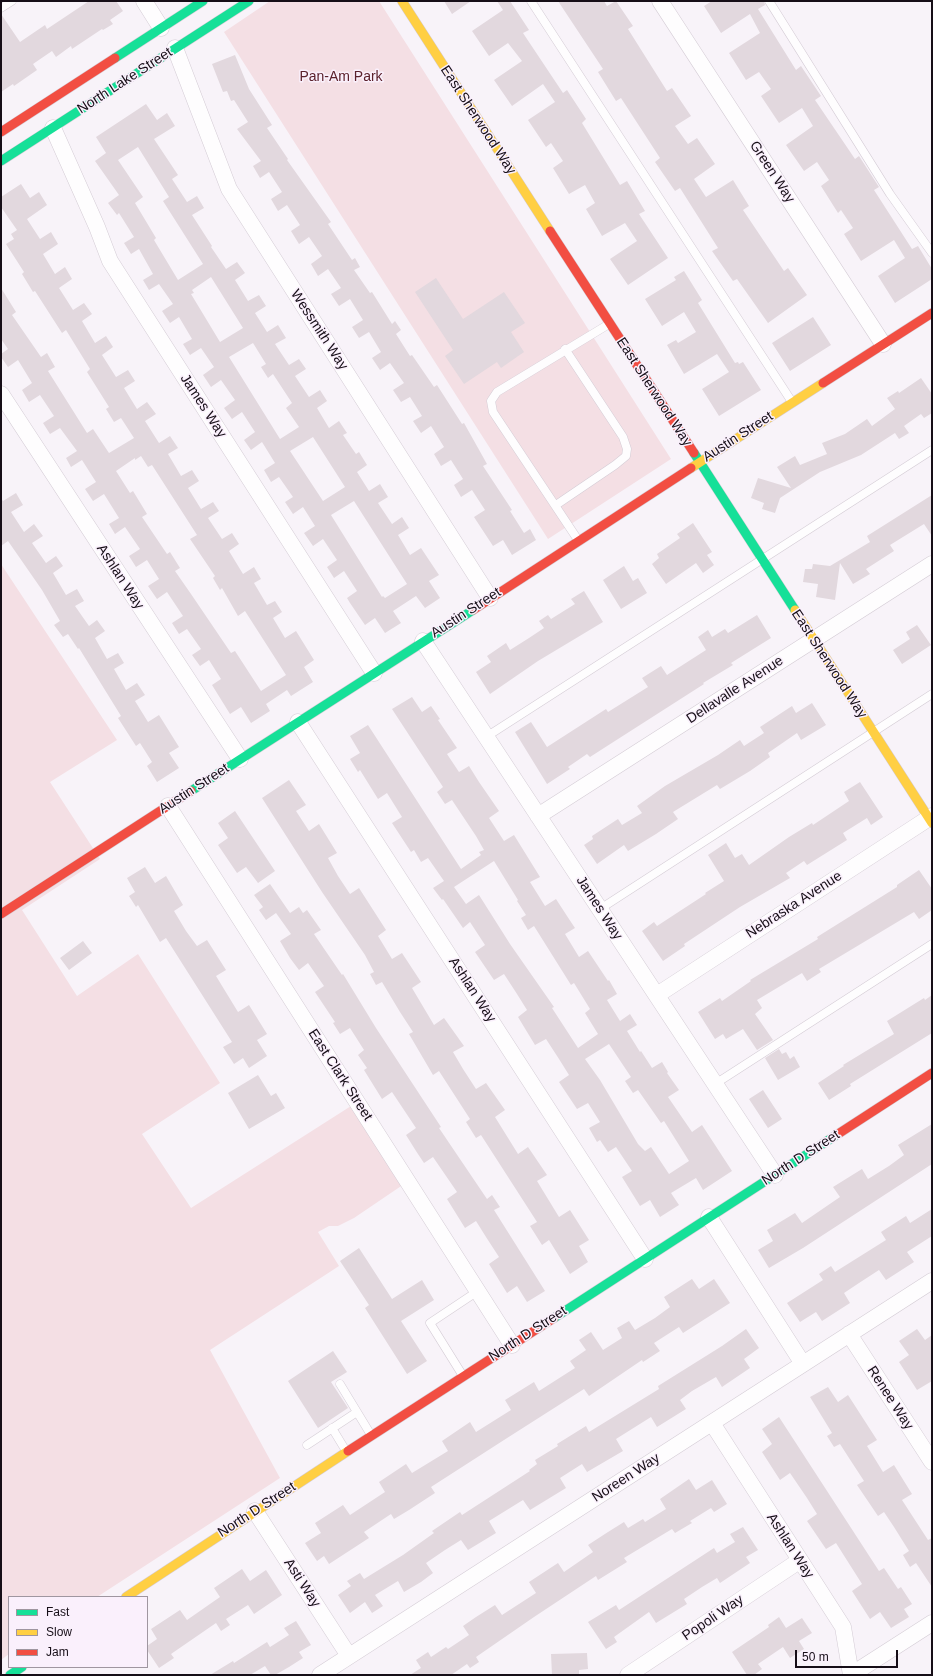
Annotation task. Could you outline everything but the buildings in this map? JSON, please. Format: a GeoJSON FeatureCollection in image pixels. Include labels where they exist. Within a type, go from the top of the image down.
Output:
{"type":"FeatureCollection","features":[{"type":"Feature","properties":{"kind":"street"},"geometry":{"type":"LineString","coordinates":[[144,1],[161,28]]}},
{"type":"Feature","properties":{"kind":"street","name":"North Lake Street"},"geometry":{"type":"LineString","coordinates":[[1,132],[203,1]]}},
{"type":"Feature","properties":{"kind":"street","name":"North Lake Street"},"geometry":{"type":"LineString","coordinates":[[1,161],[249,1]]}},
{"type":"Feature","properties":{"kind":"street","name":"East Sherwood Way"},"geometry":{"type":"LineString","coordinates":[[402,1],[699,463],[931,819]]}},
{"type":"Feature","properties":{"kind":"street","name":"Green Way"},"geometry":{"type":"LineString","coordinates":[[660,1],[883,344]]}},
{"type":"Feature","properties":{"kind":"street","name":"Wessmith Way"},"geometry":{"type":"LineString","coordinates":[[175,48],[229,189],[490,598]]}},
{"type":"Feature","properties":{"kind":"street","name":"James Way"},"geometry":{"type":"LineString","coordinates":[[53,128],[97,227],[110,261],[374,673]]}},
{"type":"Feature","properties":{"kind":"street","name":"Austin Street"},"geometry":{"type":"LineString","coordinates":[[1,914],[932,313]]}},
{"type":"Feature","properties":{"kind":"street","name":"Ashlan Way"},"geometry":{"type":"LineString","coordinates":[[1,394],[240,760]]}},
{"type":"Feature","properties":{"kind":"street","name":"Dellavalle Avenue"},"geometry":{"type":"LineString","coordinates":[[538,816],[932,564]]}},
{"type":"Feature","properties":{"kind":"street","name":"James Way"},"geometry":{"type":"LineString","coordinates":[[423,641],[775,1175]]}},
{"type":"Feature","properties":{"kind":"street","name":"Ashlan Way"},"geometry":{"type":"LineString","coordinates":[[298,722],[645,1259]]}},
{"type":"Feature","properties":{"kind":"street","name":"East Clark Street"},"geometry":{"type":"LineString","coordinates":[[168,806],[512,1345]]}},
{"type":"Feature","properties":{"kind":"street","name":"Nebraska Avenue"},"geometry":{"type":"LineString","coordinates":[[657,995],[931,819]]}},
{"type":"Feature","properties":{"kind":"street","name":"North D Street"},"geometry":{"type":"LineString","coordinates":[[128,1596],[255,1511],[932,1073]]}},
{"type":"Feature","properties":{"kind":"street"},"geometry":{"type":"LineString","coordinates":[[709,1217],[803,1364]]}},
{"type":"Feature","properties":{"kind":"street","name":"Noreen Way"},"geometry":{"type":"LineString","coordinates":[[320,1675],[932,1280]]}},
{"type":"Feature","properties":{"kind":"street","name":"Renee Way"},"geometry":{"type":"LineString","coordinates":[[849,1334],[932,1462]]}},
{"type":"Feature","properties":{"kind":"street","name":"Ashlan Way"},"geometry":{"type":"LineString","coordinates":[[712,1423],[842,1627],[851,1675]]}},
{"type":"Feature","properties":{"kind":"street","name":"Asti Way"},"geometry":{"type":"LineString","coordinates":[[255,1511],[349,1656]]}},
{"type":"Feature","properties":{"kind":"street","name":"Popoli Way"},"geometry":{"type":"LineString","coordinates":[[628,1675],[799,1561]]}},
{"type":"Feature","properties":{"kind":"street"},"geometry":{"type":"LineString","coordinates":[[851,1675],[932,1623]]}},
{"type":"Feature","properties":{"kind":"street"},"geometry":{"type":"LineString","coordinates":[[10,1675],[20,1668]]}},
{"type":"Feature","properties":{"kind":"lane"},"geometry":{"type":"LineString","coordinates":[[1,8],[12,1]]}},
{"type":"Feature","properties":{"kind":"lane"},"geometry":{"type":"LineString","coordinates":[[531,1],[793,402]]}},
{"type":"Feature","properties":{"kind":"lane"},"geometry":{"type":"LineString","coordinates":[[769,1],[890,194],[932,253]]}},
{"type":"Feature","properties":{"kind":"lane"},"geometry":{"type":"LineString","coordinates":[[579,540],[493,412],[492,401],[497,392],[565,349],[610,323]]}},
{"type":"Feature","properties":{"kind":"lane"},"geometry":{"type":"LineString","coordinates":[[556,505],[626,456],[627,449],[623,437],[565,349]]}},
{"type":"Feature","properties":{"kind":"lane"},"geometry":{"type":"LineString","coordinates":[[486,737],[761,558],[932,450]]}},
{"type":"Feature","properties":{"kind":"lane"},"geometry":{"type":"LineString","coordinates":[[600,909],[932,694]]}},
{"type":"Feature","properties":{"kind":"lane"},"geometry":{"type":"LineString","coordinates":[[715,1084],[932,944]]}},
{"type":"Feature","properties":{"kind":"lane"},"geometry":{"type":"LineString","coordinates":[[463,1376],[430,1323],[478,1291]]}},
{"type":"Feature","properties":{"kind":"lane"},"geometry":{"type":"LineString","coordinates":[[340,1384],[372,1435]]}},
{"type":"Feature","properties":{"kind":"lane"},"geometry":{"type":"LineString","coordinates":[[307,1445],[357,1412]]}},
{"type":"Feature","properties":{"kind":"lane"},"geometry":{"type":"LineString","coordinates":[[332,1428],[346,1452]]}},
{"type":"Feature","properties":{"kind":"green space","name":"Pan-Am Park"},"geometry":{"type":"Polygon","coordinates":[[[270,1],[379,1],[671,459],[548,539],[224,32],[270,1]]]}},
{"type":"Feature","properties":{"kind":"green space"},"geometry":{"type":"Polygon","coordinates":[[[1,564],[117,740],[50,782],[100,859],[22,910],[77,996],[138,954],[220,1083],[142,1134],[191,1208],[362,1099],[413,1178],[354,1218],[338,1226],[329,1226],[318,1232],[339,1266],[210,1350],[280,1478],[99,1596],[8,1596],[8,1655],[1,1660],[1,564]]]}},
{"type":"Feature","properties":{"kind":"traffic: fast"},"geometry":{"type":"LineString","coordinates":[[115,58],[203,1]]}},
{"type":"Feature","properties":{"kind":"traffic: fast"},"geometry":{"type":"LineString","coordinates":[[1,161],[249,1]]}},
{"type":"Feature","properties":{"kind":"traffic: fast"},"geometry":{"type":"LineString","coordinates":[[694,453],[795,610]]}},
{"type":"Feature","properties":{"kind":"traffic: fast"},"geometry":{"type":"LineString","coordinates":[[191,791],[473,610]]}},
{"type":"Feature","properties":{"kind":"traffic: fast"},"geometry":{"type":"LineString","coordinates":[[554,1318],[838,1134]]}},
{"type":"Feature","properties":{"kind":"traffic: fast"},"geometry":{"type":"LineString","coordinates":[[10,1675],[20,1668]]}},
{"type":"Feature","properties":{"kind":"traffic: slow"},"geometry":{"type":"LineString","coordinates":[[402,1],[550,231]]}},
{"type":"Feature","properties":{"kind":"traffic: slow"},"geometry":{"type":"LineString","coordinates":[[691,468],[823,383]]}},
{"type":"Feature","properties":{"kind":"traffic: slow"},"geometry":{"type":"LineString","coordinates":[[795,610],[932,823]]}},
{"type":"Feature","properties":{"kind":"traffic: slow"},"geometry":{"type":"LineString","coordinates":[[128,1596],[348,1451]]}},
{"type":"Feature","properties":{"kind":"traffic: jam"},"geometry":{"type":"LineString","coordinates":[[1,132],[115,58]]}},
{"type":"Feature","properties":{"kind":"traffic: jam"},"geometry":{"type":"LineString","coordinates":[[550,231],[694,453]]}},
{"type":"Feature","properties":{"kind":"traffic: jam"},"geometry":{"type":"LineString","coordinates":[[823,383],[932,313]]}},
{"type":"Feature","properties":{"kind":"traffic: jam"},"geometry":{"type":"LineString","coordinates":[[473,610],[691,468]]}},
{"type":"Feature","properties":{"kind":"traffic: jam"},"geometry":{"type":"LineString","coordinates":[[1,914],[191,791]]}},
{"type":"Feature","properties":{"kind":"traffic: jam"},"geometry":{"type":"LineString","coordinates":[[838,1134],[932,1073]]}},
{"type":"Feature","properties":{"kind":"traffic: jam"},"geometry":{"type":"LineString","coordinates":[[348,1451],[554,1318]]}}]}
